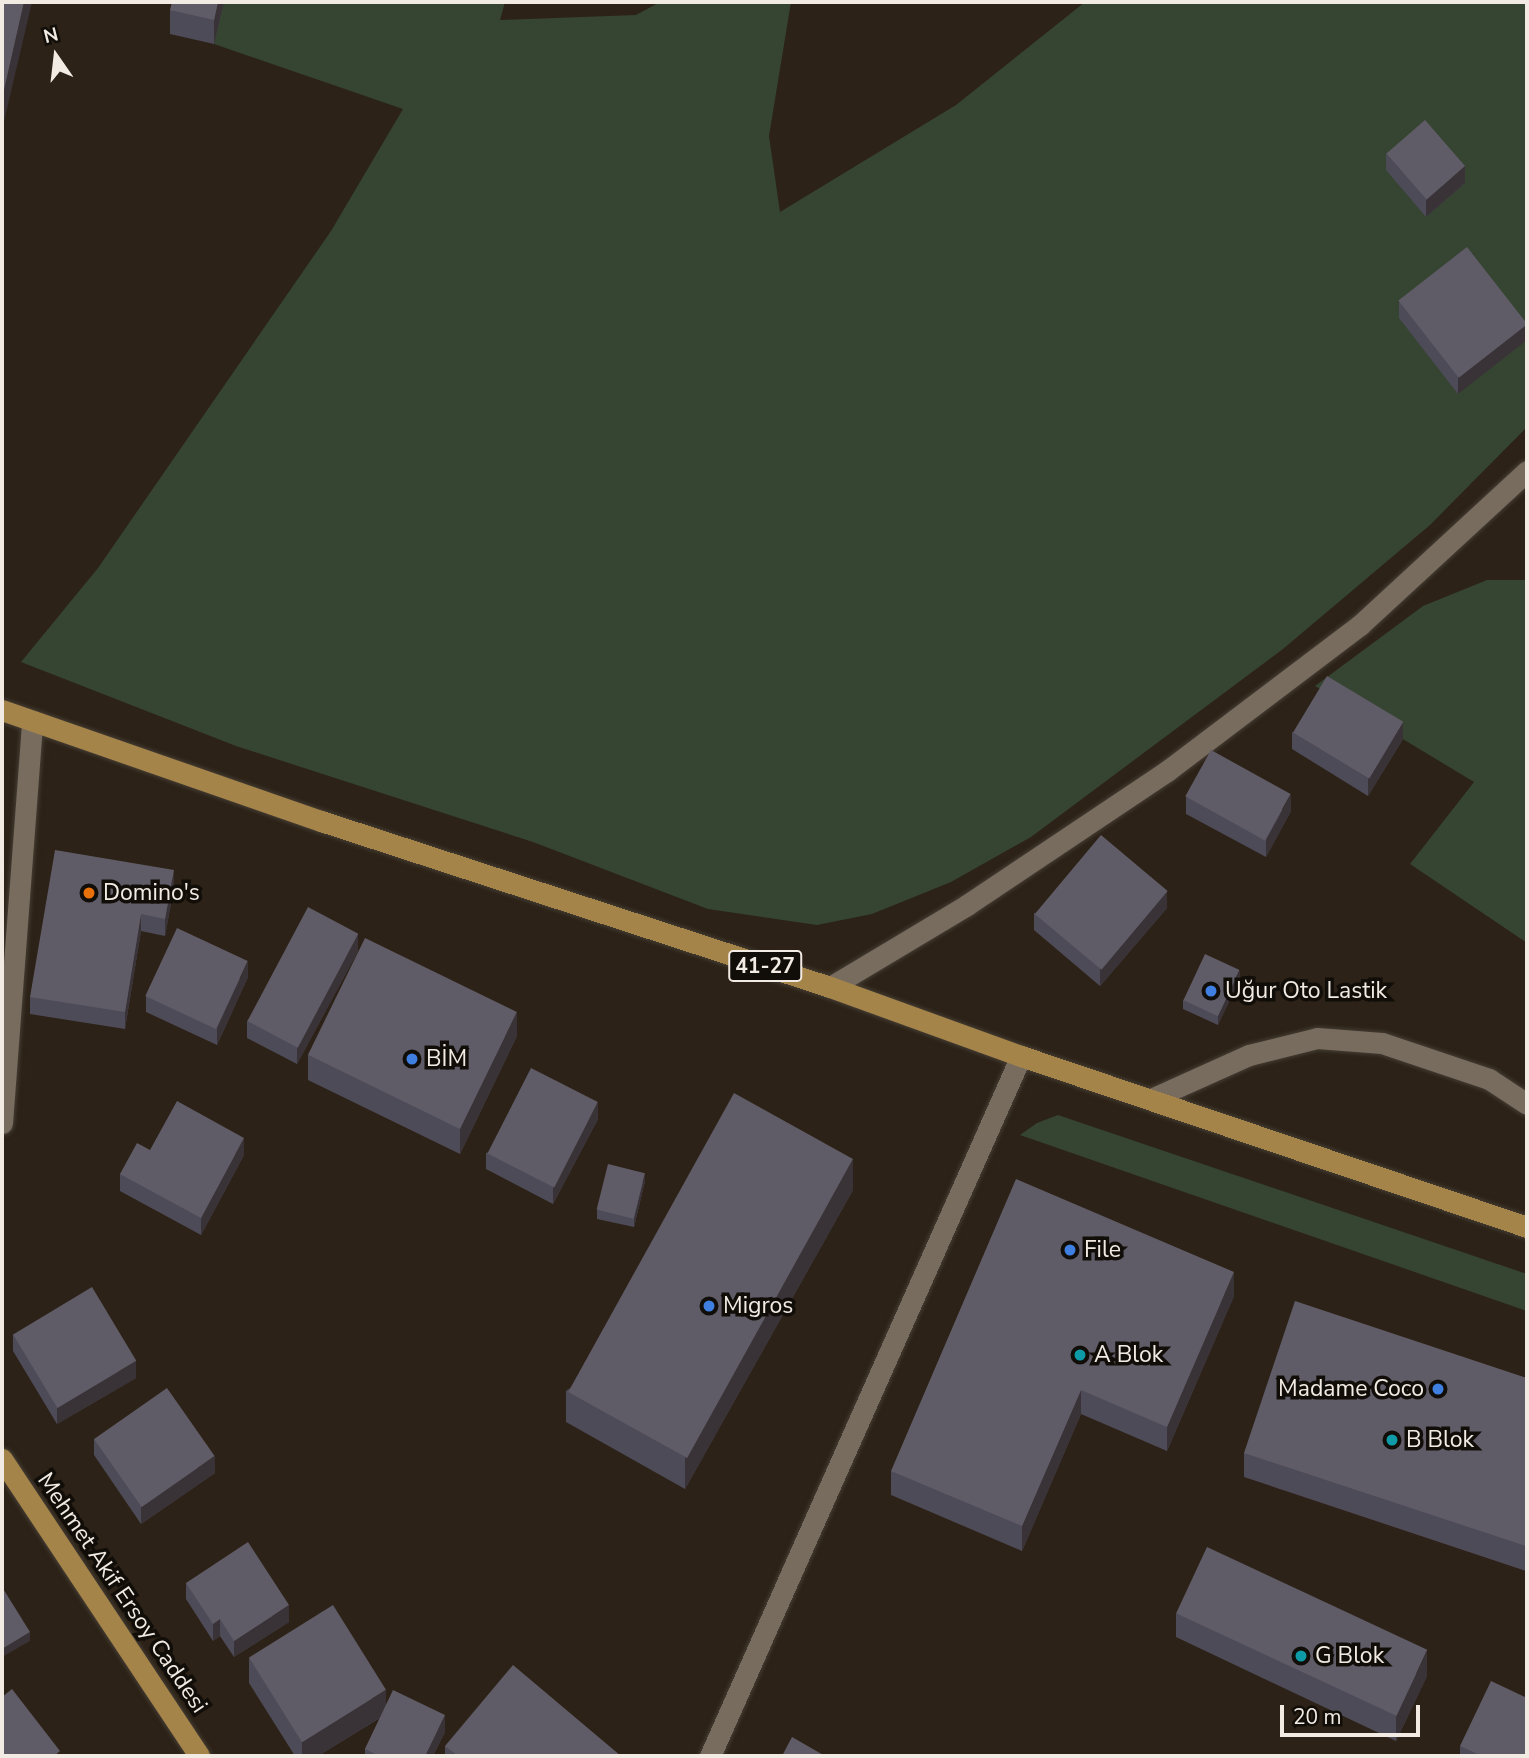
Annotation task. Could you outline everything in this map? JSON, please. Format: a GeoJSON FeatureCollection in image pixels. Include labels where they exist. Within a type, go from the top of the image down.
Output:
{"type":"FeatureCollection","features":[{"type":"Feature","properties":{"kind":"main road","name":"41-27"},"geometry":{"type":"LineString","coordinates":[[2,710],[321,821],[830,987],[1021,1056],[1527,1227]]}},
{"type":"Feature","properties":{"kind":"main road","name":"Mehmet Akif Ersoy Caddesi"},"geometry":{"type":"LineString","coordinates":[[2,1459],[199,1756]]}},
{"type":"Feature","properties":{"kind":"street"},"geometry":{"type":"LineString","coordinates":[[830,987],[967,905],[1167,771],[1360,625],[1527,471]]}},
{"type":"Feature","properties":{"kind":"street"},"geometry":{"type":"LineString","coordinates":[[2,1123],[32,721]]}},
{"type":"Feature","properties":{"kind":"street"},"geometry":{"type":"LineString","coordinates":[[1151,1099],[1249,1055],[1317,1038],[1382,1043],[1489,1079],[1527,1104]]}},
{"type":"Feature","properties":{"kind":"street"},"geometry":{"type":"LineString","coordinates":[[710,1756],[1021,1056]]}},
{"type":"Feature","properties":{"kind":"green space"},"geometry":{"type":"Polygon","coordinates":[[[223,2],[505,2],[500,20],[636,15],[660,2],[791,2],[769,136],[780,212],[956,105],[1085,2],[1527,2],[1527,427],[1430,525],[1283,649],[1031,837],[951,882],[872,914],[817,925],[708,909],[533,842],[236,746],[21,662],[98,568],[331,231],[403,109],[214,44],[223,2]]]}},
{"type":"Feature","properties":{"kind":"green space"},"geometry":{"type":"Polygon","coordinates":[[[1487,580],[1527,580],[1527,943],[1410,864],[1474,782],[1315,686],[1423,606],[1487,580]]]}},
{"type":"Feature","properties":{"kind":"green space"},"geometry":{"type":"Polygon","coordinates":[[[1058,1115],[1527,1274],[1527,1311],[1020,1135],[1037,1123],[1058,1115]]]}},
{"type":"Feature","properties":{"kind":"building"},"geometry":{"type":"Polygon","coordinates":[[[2,2],[24,2],[2,99],[2,2]]]}},
{"type":"Feature","properties":{"kind":"building"},"geometry":{"type":"Polygon","coordinates":[[[172,2],[218,2],[214,20],[170,10],[172,2]]]}},
{"type":"Feature","properties":{"kind":"building"},"geometry":{"type":"Polygon","coordinates":[[[1425,120],[1465,166],[1427,199],[1387,153],[1425,120]]]}},
{"type":"Feature","properties":{"kind":"building"},"geometry":{"type":"Polygon","coordinates":[[[1467,247],[1527,324],[1459,378],[1398,301],[1467,247]]]}},
{"type":"Feature","properties":{"kind":"building"},"geometry":{"type":"Polygon","coordinates":[[[1327,676],[1403,722],[1369,778],[1293,733],[1327,676]]]}},
{"type":"Feature","properties":{"kind":"building"},"geometry":{"type":"Polygon","coordinates":[[[1211,750],[1291,794],[1265,840],[1185,796],[1211,750]]]}},
{"type":"Feature","properties":{"kind":"building"},"geometry":{"type":"Polygon","coordinates":[[[1101,835],[1168,891],[1101,970],[1035,914],[1101,835]]]}},
{"type":"Feature","properties":{"kind":"building"},"geometry":{"type":"Polygon","coordinates":[[[55,850],[174,870],[165,919],[141,914],[125,1012],[30,997],[55,850]]]}},
{"type":"Feature","properties":{"kind":"building"},"geometry":{"type":"Polygon","coordinates":[[[308,907],[358,934],[298,1048],[247,1021],[308,907]]]}},
{"type":"Feature","properties":{"kind":"building"},"geometry":{"type":"Polygon","coordinates":[[[177,928],[248,961],[216,1029],[145,996],[177,928]]]}},
{"type":"Feature","properties":{"kind":"building"},"geometry":{"type":"Polygon","coordinates":[[[365,938],[517,1012],[460,1129],[308,1055],[365,938]]]}},
{"type":"Feature","properties":{"kind":"building"},"geometry":{"type":"Polygon","coordinates":[[[1205,954],[1239,970],[1218,1016],[1183,1000],[1205,954]]]}},
{"type":"Feature","properties":{"kind":"building"},"geometry":{"type":"Polygon","coordinates":[[[531,1068],[598,1102],[554,1188],[487,1154],[531,1068]]]}},
{"type":"Feature","properties":{"kind":"building"},"geometry":{"type":"Polygon","coordinates":[[[734,1093],[853,1159],[687,1458],[568,1392],[734,1093]]]}},
{"type":"Feature","properties":{"kind":"building"},"geometry":{"type":"Polygon","coordinates":[[[177,1101],[244,1138],[201,1218],[120,1174],[137,1143],[150,1150],[177,1101]]]}},
{"type":"Feature","properties":{"kind":"building"},"geometry":{"type":"Polygon","coordinates":[[[608,1164],[645,1173],[634,1219],[597,1210],[608,1164]]]}},
{"type":"Feature","properties":{"kind":"building","name":"A Blok"},"geometry":{"type":"Polygon","coordinates":[[[1016,1179],[1234,1272],[1167,1427],[1081,1390],[1022,1526],[891,1471],[1016,1179]]]}},
{"type":"Feature","properties":{"kind":"building"},"geometry":{"type":"Polygon","coordinates":[[[92,1287],[136,1361],[57,1408],[13,1334],[92,1287]]]}},
{"type":"Feature","properties":{"kind":"building","name":"B Blok"},"geometry":{"type":"Polygon","coordinates":[[[1295,1301],[1527,1378],[1526,1546],[1244,1453],[1295,1301]]]}},
{"type":"Feature","properties":{"kind":"building"},"geometry":{"type":"Polygon","coordinates":[[[167,1388],[215,1456],[142,1507],[94,1439],[167,1388]]]}},
{"type":"Feature","properties":{"kind":"building"},"geometry":{"type":"Polygon","coordinates":[[[248,1542],[289,1605],[234,1641],[220,1619],[213,1624],[186,1583],[248,1542]]]}},
{"type":"Feature","properties":{"kind":"building","name":"G Blok"},"geometry":{"type":"Polygon","coordinates":[[[1207,1547],[1427,1650],[1396,1716],[1176,1613],[1207,1547]]]}},
{"type":"Feature","properties":{"kind":"building"},"geometry":{"type":"Polygon","coordinates":[[[2,1587],[30,1632],[2,1649],[2,1587]]]}},
{"type":"Feature","properties":{"kind":"building"},"geometry":{"type":"Polygon","coordinates":[[[333,1605],[386,1690],[302,1742],[249,1657],[333,1605]]]}},
{"type":"Feature","properties":{"kind":"building"},"geometry":{"type":"Polygon","coordinates":[[[513,1665],[621,1756],[458,1756],[445,1746],[513,1665]]]}},
{"type":"Feature","properties":{"kind":"building"},"geometry":{"type":"Polygon","coordinates":[[[1491,1681],[1527,1698],[1527,1756],[1482,1756],[1460,1746],[1491,1681]]]}},
{"type":"Feature","properties":{"kind":"building"},"geometry":{"type":"Polygon","coordinates":[[[12,1689],[60,1751],[54,1756],[2,1756],[2,1697],[12,1689]]]}},
{"type":"Feature","properties":{"kind":"building"},"geometry":{"type":"Polygon","coordinates":[[[393,1690],[445,1715],[425,1756],[380,1756],[365,1749],[393,1690]]]}},
{"type":"Feature","properties":{"kind":"building"},"geometry":{"type":"Polygon","coordinates":[[[792,1737],[825,1756],[782,1756],[792,1737]]]}},
{"type":"Feature","properties":{"kind":"place","name":"Domino's"},"geometry":{"type":"Point","coordinates":[89,893]}},
{"type":"Feature","properties":{"kind":"place","name":"Uğur Oto Lastik"},"geometry":{"type":"Point","coordinates":[1211,991]}},
{"type":"Feature","properties":{"kind":"place","name":"BİM"},"geometry":{"type":"Point","coordinates":[412,1059]}},
{"type":"Feature","properties":{"kind":"place","name":"File"},"geometry":{"type":"Point","coordinates":[1070,1250]}},
{"type":"Feature","properties":{"kind":"place","name":"Migros"},"geometry":{"type":"Point","coordinates":[709,1306]}},
{"type":"Feature","properties":{"kind":"place","name":"A Blok"},"geometry":{"type":"Point","coordinates":[1080,1355]}},
{"type":"Feature","properties":{"kind":"place","name":"Madame Coco"},"geometry":{"type":"Point","coordinates":[1438,1389]}},
{"type":"Feature","properties":{"kind":"place","name":"B Blok"},"geometry":{"type":"Point","coordinates":[1392,1440]}},
{"type":"Feature","properties":{"kind":"place","name":"G Blok"},"geometry":{"type":"Point","coordinates":[1301,1656]}}]}
